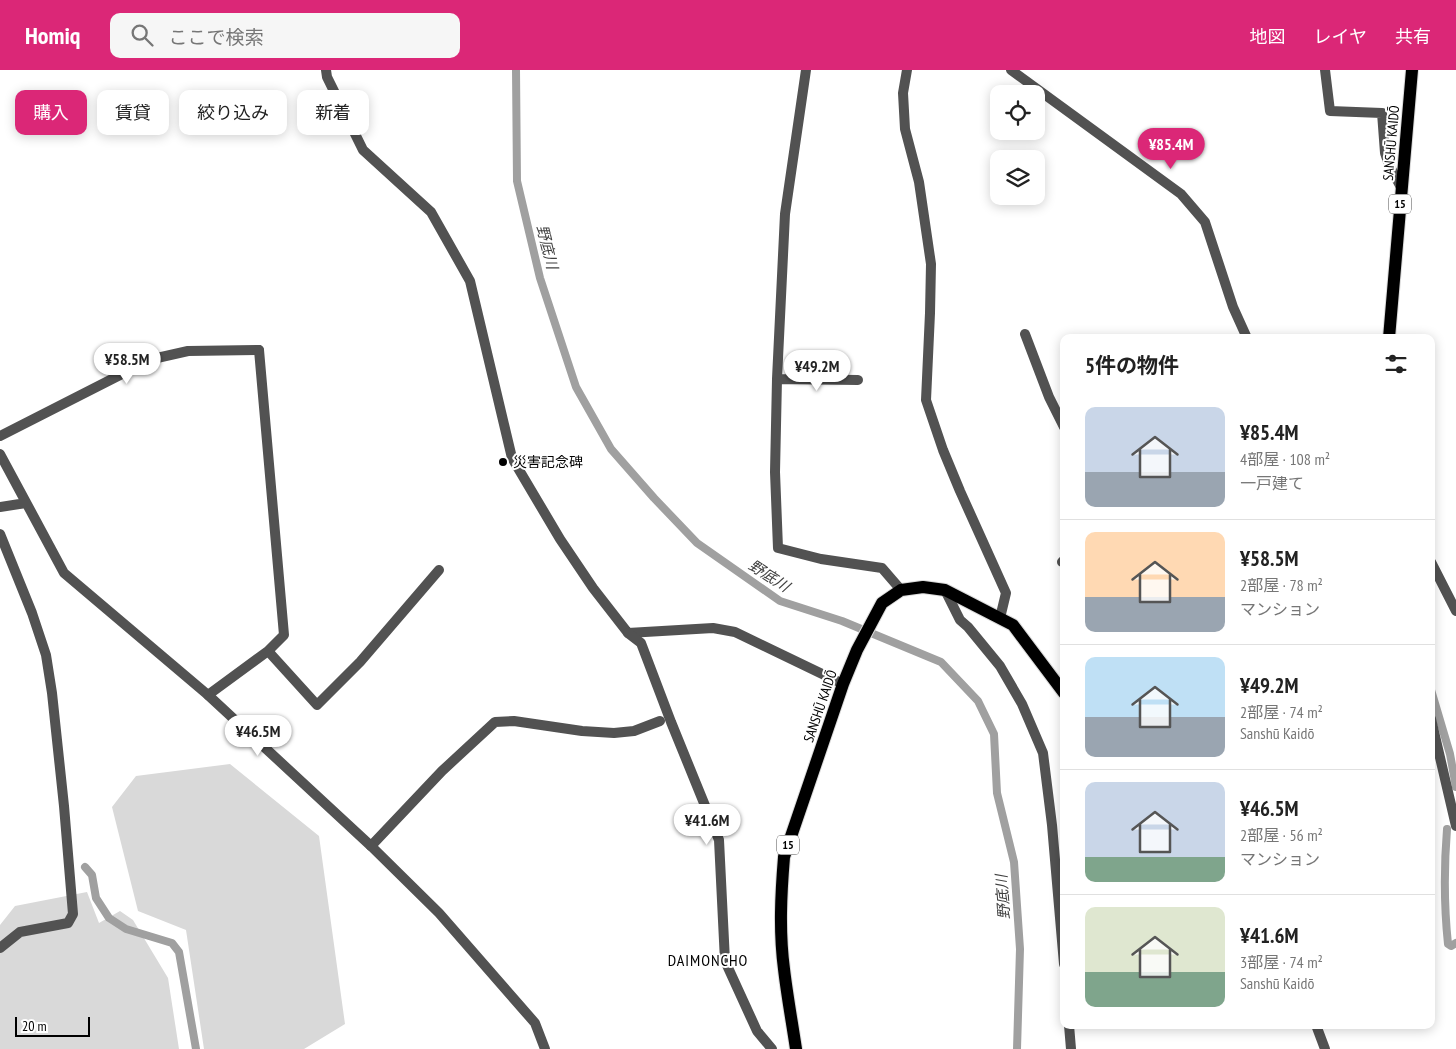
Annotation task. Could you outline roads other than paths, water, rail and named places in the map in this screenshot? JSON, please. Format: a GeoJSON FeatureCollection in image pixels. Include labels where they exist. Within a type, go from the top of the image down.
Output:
{"type":"FeatureCollection","features":[{"type":"Feature","properties":{"kind":"main road","name":"SANSHŪ KAIDŌ"},"geometry":{"type":"LineString","coordinates":[[1389,334],[1412,70]]}},
{"type":"Feature","properties":{"kind":"main road","name":"SANSHŪ KAIDŌ"},"geometry":{"type":"LineString","coordinates":[[796,1049],[783,967],[781,886],[784,857],[843,684],[857,650],[882,603],[901,590],[923,587],[945,590],[1013,625],[1060,688]]}},
{"type":"Feature","properties":{"kind":"street"},"geometry":{"type":"LineString","coordinates":[[326,70],[327,77],[363,150],[431,212],[470,281],[512,458],[560,539],[593,588],[628,633],[641,643],[719,840],[725,961],[757,1031],[772,1049]]}},
{"type":"Feature","properties":{"kind":"street"},"geometry":{"type":"LineString","coordinates":[[806,70],[785,214],[777,379],[775,472],[778,548],[798,554],[882,568],[901,590]]}},
{"type":"Feature","properties":{"kind":"street"},"geometry":{"type":"LineString","coordinates":[[907,70],[903,93],[904,130],[920,182],[931,264],[926,400],[943,450],[1006,593],[1000,618]]}},
{"type":"Feature","properties":{"kind":"street"},"geometry":{"type":"LineString","coordinates":[[1011,70],[1182,194],[1205,222],[1233,307],[1245,334]]}},
{"type":"Feature","properties":{"kind":"street"},"geometry":{"type":"LineString","coordinates":[[1325,70],[1330,111],[1382,112],[1385,153],[1389,165],[1402,189]]}},
{"type":"Feature","properties":{"kind":"street"},"geometry":{"type":"LineString","coordinates":[[1025,334],[1049,397],[1060,418]]}},
{"type":"Feature","properties":{"kind":"street"},"geometry":{"type":"LineString","coordinates":[[0,436],[157,358],[188,351],[259,350],[284,635],[268,651],[208,695]]}},
{"type":"Feature","properties":{"kind":"street"},"geometry":{"type":"LineString","coordinates":[[777,379],[858,380]]}},
{"type":"Feature","properties":{"kind":"street"},"geometry":{"type":"LineString","coordinates":[[0,454],[64,573],[208,695],[371,846],[439,913],[535,1023],[545,1049]]}},
{"type":"Feature","properties":{"kind":"street"},"geometry":{"type":"LineString","coordinates":[[0,507],[26,503]]}},
{"type":"Feature","properties":{"kind":"street"},"geometry":{"type":"LineString","coordinates":[[0,534],[32,613],[46,655],[52,693],[74,914],[68,923],[20,932],[0,948]]}},
{"type":"Feature","properties":{"kind":"street"},"geometry":{"type":"LineString","coordinates":[[268,651],[317,705],[360,662],[439,570]]}},
{"type":"Feature","properties":{"kind":"street"},"geometry":{"type":"LineString","coordinates":[[1435,570],[1456,611]]}},
{"type":"Feature","properties":{"kind":"street"},"geometry":{"type":"LineString","coordinates":[[945,590],[960,620],[1000,666],[1022,704],[1043,753],[1052,825],[1060,918]]}},
{"type":"Feature","properties":{"kind":"street"},"geometry":{"type":"LineString","coordinates":[[628,633],[713,628],[735,632],[843,684]]}},
{"type":"Feature","properties":{"kind":"street"},"geometry":{"type":"LineString","coordinates":[[371,846],[442,771],[495,722],[514,721],[582,731],[614,733],[634,731],[660,721]]}},
{"type":"Feature","properties":{"kind":"street"},"geometry":{"type":"LineString","coordinates":[[1435,736],[1456,826]]}},
{"type":"Feature","properties":{"kind":"street"},"geometry":{"type":"LineString","coordinates":[[1069,1029],[1071,1049]]}},
{"type":"Feature","properties":{"kind":"street"},"geometry":{"type":"LineString","coordinates":[[1318,1029],[1326,1049]]}},
{"type":"Feature","properties":{"kind":"waterway","name":"野底川"},"geometry":{"type":"LineString","coordinates":[[516,70],[517,181],[540,278],[576,387],[611,449],[697,543],[780,601],[842,621],[941,662],[978,701],[994,734],[997,793],[1014,862],[1020,949],[1017,1049]]}},
{"type":"Feature","properties":{"kind":"waterway"},"geometry":{"type":"LineString","coordinates":[[1435,703],[1450,754],[1456,787]]}},
{"type":"Feature","properties":{"kind":"waterway"},"geometry":{"type":"LineString","coordinates":[[1447,829],[1445,886],[1448,944],[1451,946],[1456,943]]}},
{"type":"Feature","properties":{"kind":"waterway"},"geometry":{"type":"LineString","coordinates":[[85,867],[92,875],[96,898],[109,918],[126,929],[172,943],[179,952],[196,1049]]}},
{"type":"Feature","properties":{"kind":"place","name":"災害記念碑"},"geometry":{"type":"Point","coordinates":[503,462]}},
{"type":"Feature","properties":{"kind":"district","name":"DAIMONCHO"},"geometry":{"type":"Point","coordinates":[708,960]}}]}
